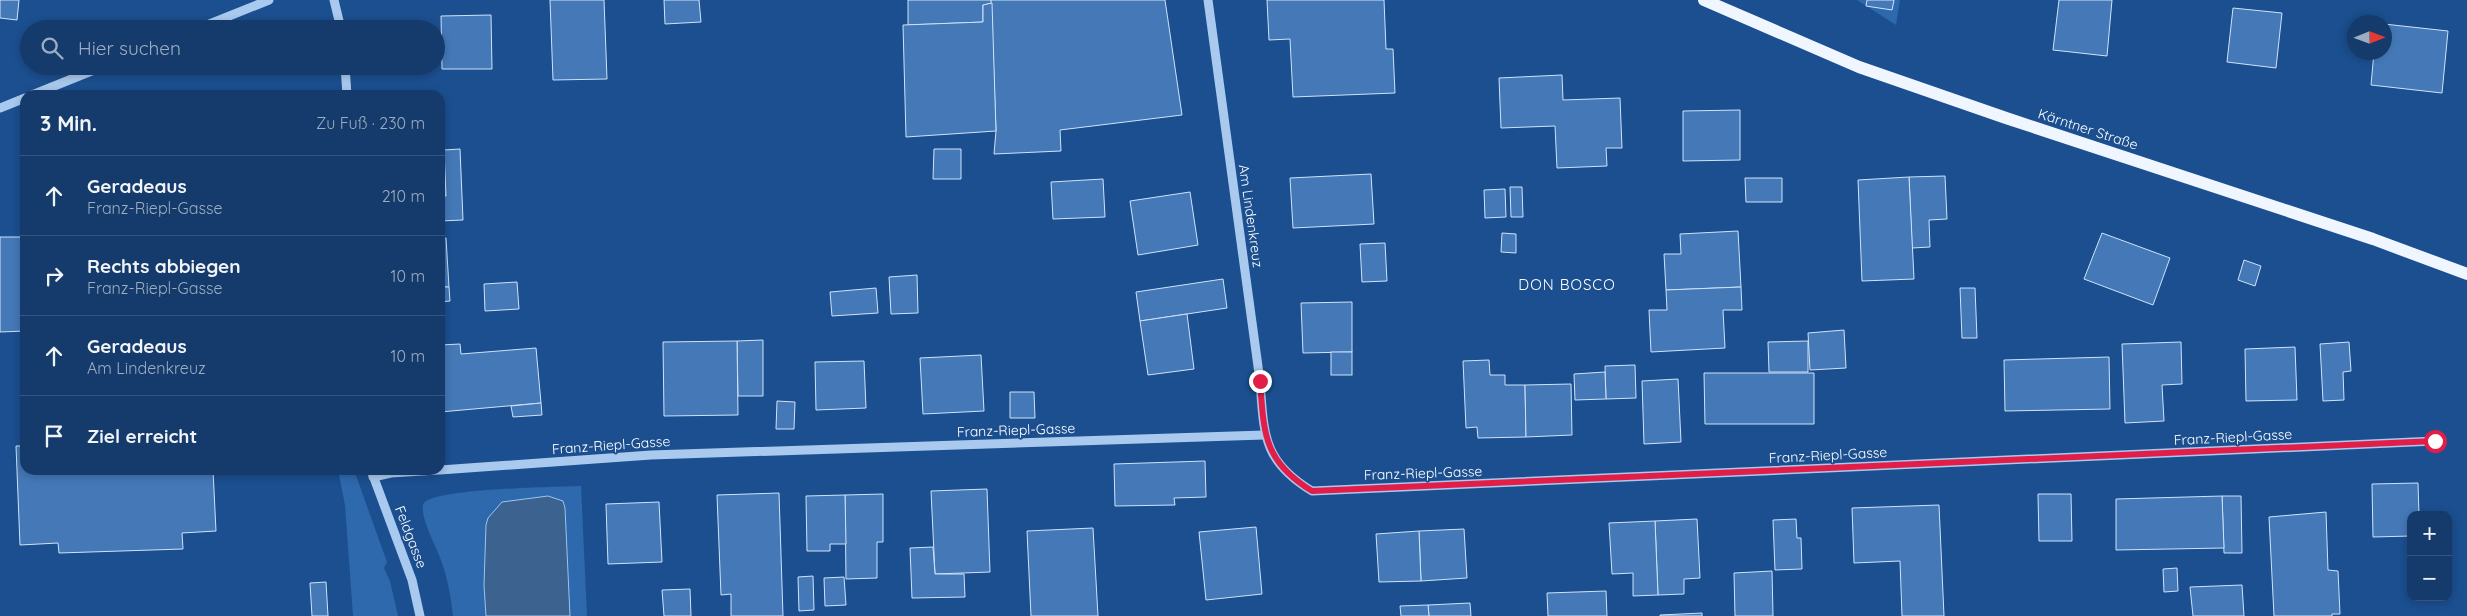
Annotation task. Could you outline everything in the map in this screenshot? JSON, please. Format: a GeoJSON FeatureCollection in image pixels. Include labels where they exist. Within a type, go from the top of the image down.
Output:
{"type":"FeatureCollection","features":[{"type":"Feature","properties":{"kind":"main road","name":"Kärntner Straße"},"geometry":{"type":"LineString","coordinates":[[1704,0],[1868,70],[2006,118],[2373,239],[2467,274]]}},
{"type":"Feature","properties":{"kind":"street"},"geometry":{"type":"LineString","coordinates":[[219,20],[269,0]]}},
{"type":"Feature","properties":{"kind":"street"},"geometry":{"type":"LineString","coordinates":[[334,0],[339,20]]}},
{"type":"Feature","properties":{"kind":"street","name":"Am Lindenkreuz"},"geometry":{"type":"LineString","coordinates":[[1208,0],[1260,381],[1264,436]]}},
{"type":"Feature","properties":{"kind":"street"},"geometry":{"type":"LineString","coordinates":[[44,90],[82,75]]}},
{"type":"Feature","properties":{"kind":"street"},"geometry":{"type":"LineString","coordinates":[[346,75],[347,90]]}},
{"type":"Feature","properties":{"kind":"street"},"geometry":{"type":"LineString","coordinates":[[0,108],[20,100]]}},
{"type":"Feature","properties":{"kind":"street","name":"Franz-Riepl-Gasse"},"geometry":{"type":"LineString","coordinates":[[445,470],[651,455],[1264,436],[1284,470],[1296,482],[1312,491],[2435,441]]}},
{"type":"Feature","properties":{"kind":"street","name":"Feldgasse"},"geometry":{"type":"LineString","coordinates":[[373,475],[412,580],[420,616]]}},
{"type":"Feature","properties":{"kind":"shaded area"},"geometry":{"type":"Polygon","coordinates":[[[1857,0],[1900,0],[1896,25],[1857,0]]]}},
{"type":"Feature","properties":{"kind":"shaded area"},"geometry":{"type":"Polygon","coordinates":[[[339,475],[356,475],[387,562],[384,568],[390,581],[398,616],[353,616],[345,505],[339,475]]]}},
{"type":"Feature","properties":{"kind":"shaded area"},"geometry":{"type":"Polygon","coordinates":[[[581,486],[587,616],[453,616],[446,576],[424,518],[423,505],[430,499],[469,492],[581,486]]]}},
{"type":"Feature","properties":{"kind":"shaded area"},"geometry":{"type":"Polygon","coordinates":[[[548,496],[563,501],[565,508],[570,616],[486,616],[484,585],[486,525],[488,518],[502,502],[548,496]]]}},
{"type":"Feature","properties":{"kind":"building"},"geometry":{"type":"Polygon","coordinates":[[[0,0],[19,0],[17,20],[0,18],[0,0]]]}},
{"type":"Feature","properties":{"kind":"building"},"geometry":{"type":"Polygon","coordinates":[[[550,0],[604,0],[607,79],[553,80],[550,0]]]}},
{"type":"Feature","properties":{"kind":"building"},"geometry":{"type":"Polygon","coordinates":[[[664,0],[699,0],[701,22],[665,24],[664,0]]]}},
{"type":"Feature","properties":{"kind":"building"},"geometry":{"type":"Polygon","coordinates":[[[908,0],[991,0],[992,3],[983,5],[983,22],[908,25],[908,0]]]}},
{"type":"Feature","properties":{"kind":"building"},"geometry":{"type":"Polygon","coordinates":[[[991,0],[1165,0],[1182,115],[1060,130],[1061,151],[994,154],[996,131],[991,0]]]}},
{"type":"Feature","properties":{"kind":"building"},"geometry":{"type":"Polygon","coordinates":[[[1267,0],[1384,0],[1386,49],[1393,49],[1395,93],[1293,97],[1290,39],[1269,40],[1267,0]]]}},
{"type":"Feature","properties":{"kind":"building"},"geometry":{"type":"Polygon","coordinates":[[[1867,0],[1894,0],[1892,10],[1866,6],[1867,0]]]}},
{"type":"Feature","properties":{"kind":"building"},"geometry":{"type":"Polygon","coordinates":[[[2059,0],[2112,0],[2107,56],[2053,50],[2059,0]]]}},
{"type":"Feature","properties":{"kind":"building"},"geometry":{"type":"Polygon","coordinates":[[[992,3],[996,131],[906,137],[903,25],[983,22],[983,5],[992,3]]]}},
{"type":"Feature","properties":{"kind":"building"},"geometry":{"type":"Polygon","coordinates":[[[2233,8],[2282,13],[2276,68],[2227,62],[2233,8]]]}},
{"type":"Feature","properties":{"kind":"building"},"geometry":{"type":"Polygon","coordinates":[[[491,15],[492,69],[445,69],[445,20],[441,20],[441,16],[491,15]]]}},
{"type":"Feature","properties":{"kind":"building"},"geometry":{"type":"Polygon","coordinates":[[[2392,25],[2448,31],[2442,93],[2371,85],[2373,60],[2392,60],[2392,25]]]}},
{"type":"Feature","properties":{"kind":"building"},"geometry":{"type":"Polygon","coordinates":[[[1562,75],[1563,100],[1620,98],[1622,148],[1606,148],[1607,166],[1557,168],[1555,126],[1501,128],[1499,78],[1562,75]]]}},
{"type":"Feature","properties":{"kind":"building"},"geometry":{"type":"Polygon","coordinates":[[[1740,110],[1740,160],[1683,161],[1683,111],[1740,110]]]}},
{"type":"Feature","properties":{"kind":"building"},"geometry":{"type":"Polygon","coordinates":[[[460,149],[463,220],[445,221],[445,150],[460,149]]]}},
{"type":"Feature","properties":{"kind":"building"},"geometry":{"type":"Polygon","coordinates":[[[934,149],[961,149],[961,179],[933,179],[934,149]]]}},
{"type":"Feature","properties":{"kind":"building"},"geometry":{"type":"Polygon","coordinates":[[[445,164],[446,196],[445,196],[445,164]]]}},
{"type":"Feature","properties":{"kind":"building"},"geometry":{"type":"Polygon","coordinates":[[[1371,174],[1374,224],[1293,228],[1290,178],[1371,174]]]}},
{"type":"Feature","properties":{"kind":"building"},"geometry":{"type":"Polygon","coordinates":[[[1945,176],[1947,219],[1929,220],[1930,247],[1912,248],[1909,177],[1945,176]]]}},
{"type":"Feature","properties":{"kind":"building"},"geometry":{"type":"Polygon","coordinates":[[[1909,177],[1914,279],[1862,281],[1858,180],[1909,177]]]}},
{"type":"Feature","properties":{"kind":"building"},"geometry":{"type":"Polygon","coordinates":[[[1745,178],[1782,178],[1782,202],[1746,202],[1745,178]]]}},
{"type":"Feature","properties":{"kind":"building"},"geometry":{"type":"Polygon","coordinates":[[[1103,179],[1105,217],[1053,219],[1051,182],[1103,179]]]}},
{"type":"Feature","properties":{"kind":"building"},"geometry":{"type":"Polygon","coordinates":[[[1510,187],[1522,187],[1523,217],[1511,217],[1510,187]]]}},
{"type":"Feature","properties":{"kind":"building"},"geometry":{"type":"Polygon","coordinates":[[[1505,189],[1506,217],[1485,218],[1484,190],[1505,189]]]}},
{"type":"Feature","properties":{"kind":"building"},"geometry":{"type":"Polygon","coordinates":[[[1190,192],[1198,245],[1138,255],[1130,201],[1190,192]]]}},
{"type":"Feature","properties":{"kind":"building"},"geometry":{"type":"Polygon","coordinates":[[[1738,231],[1741,287],[1666,290],[1664,254],[1681,254],[1680,234],[1738,231]]]}},
{"type":"Feature","properties":{"kind":"building"},"geometry":{"type":"Polygon","coordinates":[[[1502,233],[1516,234],[1516,253],[1501,252],[1502,233]]]}},
{"type":"Feature","properties":{"kind":"building"},"geometry":{"type":"Polygon","coordinates":[[[2102,233],[2170,258],[2153,305],[2084,279],[2102,233]]]}},
{"type":"Feature","properties":{"kind":"building"},"geometry":{"type":"Polygon","coordinates":[[[0,237],[20,237],[20,331],[0,332],[0,237]]]}},
{"type":"Feature","properties":{"kind":"building"},"geometry":{"type":"Polygon","coordinates":[[[446,238],[449,287],[445,287],[446,238]]]}},
{"type":"Feature","properties":{"kind":"building"},"geometry":{"type":"Polygon","coordinates":[[[1385,243],[1387,281],[1362,282],[1360,244],[1385,243]]]}},
{"type":"Feature","properties":{"kind":"building"},"geometry":{"type":"Polygon","coordinates":[[[2244,260],[2261,266],[2255,286],[2238,280],[2244,260]]]}},
{"type":"Feature","properties":{"kind":"building"},"geometry":{"type":"Polygon","coordinates":[[[917,275],[918,313],[891,314],[889,277],[917,275]]]}},
{"type":"Feature","properties":{"kind":"building"},"geometry":{"type":"Polygon","coordinates":[[[1223,279],[1227,308],[1140,321],[1136,292],[1223,279]]]}},
{"type":"Feature","properties":{"kind":"building"},"geometry":{"type":"Polygon","coordinates":[[[517,282],[519,309],[485,311],[484,284],[517,282]]]}},
{"type":"Feature","properties":{"kind":"building"},"geometry":{"type":"Polygon","coordinates":[[[445,287],[449,287],[450,301],[445,302],[445,287]]]}},
{"type":"Feature","properties":{"kind":"building"},"geometry":{"type":"Polygon","coordinates":[[[1741,287],[1742,310],[1723,310],[1725,348],[1651,352],[1649,310],[1667,310],[1666,290],[1741,287]]]}},
{"type":"Feature","properties":{"kind":"building"},"geometry":{"type":"Polygon","coordinates":[[[876,288],[878,313],[832,316],[830,292],[876,288]]]}},
{"type":"Feature","properties":{"kind":"building"},"geometry":{"type":"Polygon","coordinates":[[[1960,288],[1975,288],[1977,338],[1962,338],[1960,288]]]}},
{"type":"Feature","properties":{"kind":"building"},"geometry":{"type":"Polygon","coordinates":[[[1352,302],[1352,352],[1303,353],[1301,303],[1352,302]]]}},
{"type":"Feature","properties":{"kind":"building"},"geometry":{"type":"Polygon","coordinates":[[[1187,314],[1194,369],[1148,375],[1140,321],[1187,314]]]}},
{"type":"Feature","properties":{"kind":"building"},"geometry":{"type":"Polygon","coordinates":[[[1844,330],[1846,368],[1810,370],[1808,333],[1844,330]]]}},
{"type":"Feature","properties":{"kind":"building"},"geometry":{"type":"Polygon","coordinates":[[[763,340],[763,396],[738,396],[737,341],[763,340]]]}},
{"type":"Feature","properties":{"kind":"building"},"geometry":{"type":"Polygon","coordinates":[[[737,341],[738,415],[664,416],[663,342],[737,341]]]}},
{"type":"Feature","properties":{"kind":"building"},"geometry":{"type":"Polygon","coordinates":[[[1808,341],[1808,372],[1769,372],[1768,342],[1808,341]]]}},
{"type":"Feature","properties":{"kind":"building"},"geometry":{"type":"Polygon","coordinates":[[[2181,342],[2182,384],[2162,385],[2164,421],[2125,423],[2122,344],[2181,342]]]}},
{"type":"Feature","properties":{"kind":"building"},"geometry":{"type":"Polygon","coordinates":[[[2349,342],[2351,371],[2343,372],[2344,400],[2323,401],[2320,344],[2349,342]]]}},
{"type":"Feature","properties":{"kind":"building"},"geometry":{"type":"Polygon","coordinates":[[[460,344],[461,354],[536,348],[541,403],[445,412],[445,345],[460,344]]]}},
{"type":"Feature","properties":{"kind":"building"},"geometry":{"type":"Polygon","coordinates":[[[2295,347],[2297,400],[2246,401],[2245,349],[2295,347]]]}},
{"type":"Feature","properties":{"kind":"building"},"geometry":{"type":"Polygon","coordinates":[[[1331,352],[1352,352],[1352,375],[1331,375],[1331,352]]]}},
{"type":"Feature","properties":{"kind":"building"},"geometry":{"type":"Polygon","coordinates":[[[981,355],[984,411],[923,414],[920,358],[981,355]]]}},
{"type":"Feature","properties":{"kind":"building"},"geometry":{"type":"Polygon","coordinates":[[[2109,357],[2110,409],[2005,411],[2004,360],[2109,357]]]}},
{"type":"Feature","properties":{"kind":"building"},"geometry":{"type":"Polygon","coordinates":[[[1489,360],[1490,375],[1505,375],[1505,385],[1525,385],[1526,437],[1478,438],[1477,427],[1466,428],[1463,361],[1489,360]]]}},
{"type":"Feature","properties":{"kind":"building"},"geometry":{"type":"Polygon","coordinates":[[[864,361],[866,408],[816,410],[815,362],[864,361]]]}},
{"type":"Feature","properties":{"kind":"building"},"geometry":{"type":"Polygon","coordinates":[[[1635,365],[1636,398],[1606,399],[1605,366],[1635,365]]]}},
{"type":"Feature","properties":{"kind":"building"},"geometry":{"type":"Polygon","coordinates":[[[1605,372],[1606,399],[1575,400],[1574,374],[1605,372]]]}},
{"type":"Feature","properties":{"kind":"building"},"geometry":{"type":"Polygon","coordinates":[[[1704,373],[1814,373],[1814,424],[1705,424],[1704,373]]]}},
{"type":"Feature","properties":{"kind":"building"},"geometry":{"type":"Polygon","coordinates":[[[1678,379],[1681,442],[1644,444],[1642,381],[1678,379]]]}},
{"type":"Feature","properties":{"kind":"building"},"geometry":{"type":"Polygon","coordinates":[[[1571,384],[1572,435],[1526,437],[1525,385],[1571,384]]]}},
{"type":"Feature","properties":{"kind":"building"},"geometry":{"type":"Polygon","coordinates":[[[1010,392],[1034,392],[1035,418],[1010,418],[1010,392]]]}},
{"type":"Feature","properties":{"kind":"building"},"geometry":{"type":"Polygon","coordinates":[[[777,401],[795,402],[794,429],[776,429],[777,401]]]}},
{"type":"Feature","properties":{"kind":"building"},"geometry":{"type":"Polygon","coordinates":[[[541,403],[542,415],[513,417],[511,406],[541,403]]]}},
{"type":"Feature","properties":{"kind":"building"},"geometry":{"type":"Polygon","coordinates":[[[16,446],[20,446],[20,475],[213,475],[216,531],[182,533],[183,549],[59,553],[58,543],[20,545],[16,446]]]}},
{"type":"Feature","properties":{"kind":"building"},"geometry":{"type":"Polygon","coordinates":[[[1205,461],[1206,497],[1174,498],[1175,505],[1115,506],[1114,464],[1205,461]]]}},
{"type":"Feature","properties":{"kind":"building"},"geometry":{"type":"Polygon","coordinates":[[[2418,483],[2419,511],[2407,511],[2407,536],[2373,537],[2372,484],[2418,483]]]}},
{"type":"Feature","properties":{"kind":"building"},"geometry":{"type":"Polygon","coordinates":[[[987,489],[990,572],[935,574],[931,491],[987,489]]]}},
{"type":"Feature","properties":{"kind":"building"},"geometry":{"type":"Polygon","coordinates":[[[779,493],[783,616],[731,616],[731,594],[721,595],[717,495],[779,493]]]}},
{"type":"Feature","properties":{"kind":"building"},"geometry":{"type":"Polygon","coordinates":[[[883,494],[883,542],[877,542],[877,578],[846,579],[845,495],[883,494]]]}},
{"type":"Feature","properties":{"kind":"building"},"geometry":{"type":"Polygon","coordinates":[[[2038,494],[2071,494],[2072,541],[2039,541],[2038,494]]]}},
{"type":"Feature","properties":{"kind":"building"},"geometry":{"type":"Polygon","coordinates":[[[845,495],[846,544],[830,544],[830,551],[807,551],[806,496],[845,495]]]}},
{"type":"Feature","properties":{"kind":"building"},"geometry":{"type":"Polygon","coordinates":[[[2222,496],[2241,496],[2242,553],[2224,553],[2222,496]]]}},
{"type":"Feature","properties":{"kind":"building"},"geometry":{"type":"Polygon","coordinates":[[[2222,496],[2224,548],[2116,550],[2116,499],[2222,496]]]}},
{"type":"Feature","properties":{"kind":"building"},"geometry":{"type":"Polygon","coordinates":[[[659,502],[662,562],[608,564],[606,504],[659,502]]]}},
{"type":"Feature","properties":{"kind":"building"},"geometry":{"type":"Polygon","coordinates":[[[1939,505],[1944,616],[1902,616],[1900,561],[1854,563],[1852,508],[1939,505]]]}},
{"type":"Feature","properties":{"kind":"building"},"geometry":{"type":"Polygon","coordinates":[[[2326,512],[2328,570],[2338,571],[2340,614],[2332,614],[2332,616],[2274,616],[2269,517],[2326,512]]]}},
{"type":"Feature","properties":{"kind":"building"},"geometry":{"type":"Polygon","coordinates":[[[1697,519],[1700,578],[1684,579],[1684,594],[1658,595],[1655,521],[1697,519]]]}},
{"type":"Feature","properties":{"kind":"building"},"geometry":{"type":"Polygon","coordinates":[[[1796,519],[1797,538],[1801,538],[1802,569],[1775,570],[1773,520],[1796,519]]]}},
{"type":"Feature","properties":{"kind":"building"},"geometry":{"type":"Polygon","coordinates":[[[1655,521],[1658,595],[1633,596],[1633,573],[1612,574],[1609,523],[1655,521]]]}},
{"type":"Feature","properties":{"kind":"building"},"geometry":{"type":"Polygon","coordinates":[[[1256,527],[1262,594],[1206,600],[1199,532],[1256,527]]]}},
{"type":"Feature","properties":{"kind":"building"},"geometry":{"type":"Polygon","coordinates":[[[1093,528],[1098,616],[1031,616],[1027,531],[1093,528]]]}},
{"type":"Feature","properties":{"kind":"building"},"geometry":{"type":"Polygon","coordinates":[[[1464,529],[1467,578],[1421,581],[1419,531],[1464,529]]]}},
{"type":"Feature","properties":{"kind":"building"},"geometry":{"type":"Polygon","coordinates":[[[1419,531],[1421,581],[1379,582],[1376,534],[1419,531]]]}},
{"type":"Feature","properties":{"kind":"building"},"geometry":{"type":"Polygon","coordinates":[[[933,547],[935,574],[964,574],[965,597],[912,598],[910,548],[933,547]]]}},
{"type":"Feature","properties":{"kind":"building"},"geometry":{"type":"Polygon","coordinates":[[[2177,568],[2178,591],[2164,592],[2163,569],[2177,568]]]}},
{"type":"Feature","properties":{"kind":"building"},"geometry":{"type":"Polygon","coordinates":[[[1772,571],[1773,616],[1735,616],[1734,573],[1772,571]]]}},
{"type":"Feature","properties":{"kind":"building"},"geometry":{"type":"Polygon","coordinates":[[[813,576],[814,610],[799,611],[798,577],[813,576]]]}},
{"type":"Feature","properties":{"kind":"building"},"geometry":{"type":"Polygon","coordinates":[[[844,577],[846,605],[825,606],[824,578],[844,577]]]}},
{"type":"Feature","properties":{"kind":"building"},"geometry":{"type":"Polygon","coordinates":[[[326,582],[328,616],[312,616],[310,583],[326,582]]]}},
{"type":"Feature","properties":{"kind":"building"},"geometry":{"type":"Polygon","coordinates":[[[2242,585],[2244,616],[2193,616],[2190,587],[2242,585]]]}},
{"type":"Feature","properties":{"kind":"building"},"geometry":{"type":"Polygon","coordinates":[[[690,589],[691,616],[664,616],[662,590],[690,589]]]}},
{"type":"Feature","properties":{"kind":"building"},"geometry":{"type":"Polygon","coordinates":[[[1606,591],[1607,616],[1548,616],[1547,593],[1606,591]]]}},
{"type":"Feature","properties":{"kind":"building"},"geometry":{"type":"Polygon","coordinates":[[[1470,603],[1471,616],[1429,616],[1428,605],[1470,603]]]}},
{"type":"Feature","properties":{"kind":"building"},"geometry":{"type":"Polygon","coordinates":[[[1428,605],[1429,616],[1401,616],[1400,606],[1428,605]]]}},
{"type":"Feature","properties":{"kind":"building"},"geometry":{"type":"Polygon","coordinates":[[[1702,613],[1702,616],[1660,616],[1660,615],[1702,613]]]}},
{"type":"Feature","properties":{"kind":"district","name":"DON BOSCO"},"geometry":{"type":"Point","coordinates":[1567,285]}},
{"type":"Feature","properties":{"kind":"route"},"geometry":{"type":"LineString","coordinates":[[1260,381],[1264,436],[1284,470],[1296,482],[1312,491],[2435,441]]}}]}
